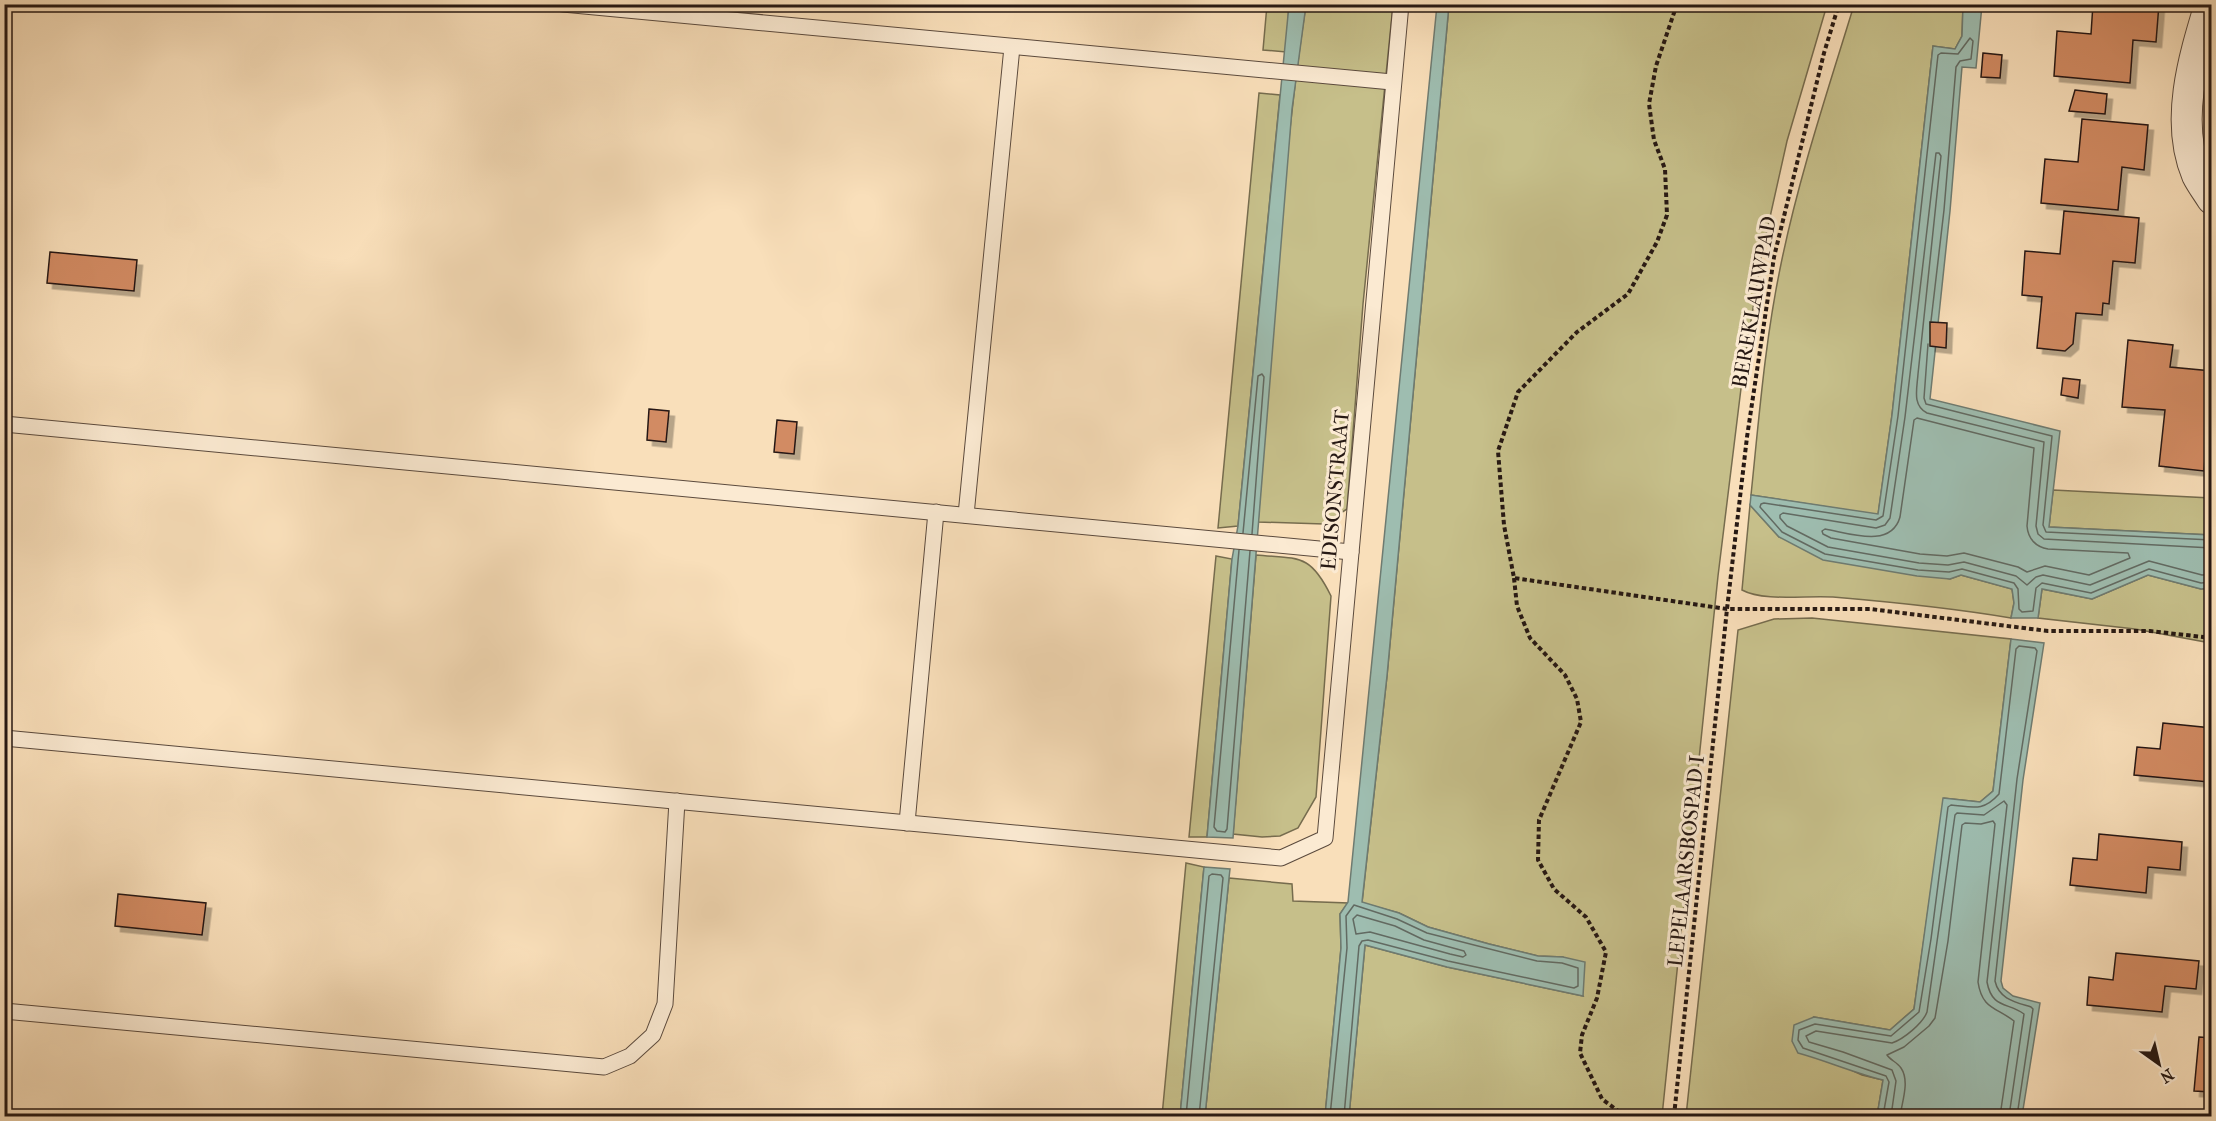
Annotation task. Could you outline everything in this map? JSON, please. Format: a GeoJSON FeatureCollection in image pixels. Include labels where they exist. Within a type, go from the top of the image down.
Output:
{"type":"FeatureCollection","features":[{"type":"Feature","properties":{"kind":"street"},"geometry":{"type":"LineString","coordinates":[[2210,4],[2197,49],[2187,107],[2189,145],[2197,175],[2211,199]]}},
{"type":"Feature","properties":{"kind":"lane"},"geometry":{"type":"LineString","coordinates":[[563,4],[1392,82]]}},
{"type":"Feature","properties":{"kind":"lane","name":"EDISONSTRAAT"},"geometry":{"type":"LineString","coordinates":[[907,823],[1281,858],[1325,838],[1392,82],[1401,4]]}},
{"type":"Feature","properties":{"kind":"lane"},"geometry":{"type":"LineString","coordinates":[[966,515],[1012,47]]}},
{"type":"Feature","properties":{"kind":"lane"},"geometry":{"type":"LineString","coordinates":[[4,424],[1351,552]]}},
{"type":"Feature","properties":{"kind":"lane"},"geometry":{"type":"LineString","coordinates":[[4,738],[907,823],[936,512]]}},
{"type":"Feature","properties":{"kind":"lane"},"geometry":{"type":"LineString","coordinates":[[4,1011],[604,1067],[630,1056],[653,1035],[665,1004],[677,801]]}},
{"type":"Feature","properties":{"kind":"path"},"geometry":{"type":"LineString","coordinates":[[1625,1116],[1602,1100],[1580,1053],[1582,1035],[1597,998],[1606,952],[1586,917],[1554,889],[1538,860],[1539,820],[1581,722],[1577,699],[1565,675],[1530,638],[1517,606],[1504,525],[1498,451],[1518,392],[1577,332],[1628,294],[1658,242],[1667,215],[1665,169],[1654,140],[1649,104],[1656,66],[1677,4]]}},
{"type":"Feature","properties":{"kind":"path","name":"BEREKLAUWPAD"},"geometry":{"type":"LineString","coordinates":[[1727,609],[1747,437],[1774,257],[1824,53],[1839,4]]}},
{"type":"Feature","properties":{"kind":"path"},"geometry":{"type":"LineString","coordinates":[[1514,578],[1727,609],[1870,609],[2048,631],[2150,631],[2211,638]]}},
{"type":"Feature","properties":{"kind":"path","name":"LEPELAARSBOSPAD I"},"geometry":{"type":"LineString","coordinates":[[1674,1116],[1727,609]]}},
{"type":"Feature","properties":{"kind":"shaded area"},"geometry":{"type":"Polygon","coordinates":[[[1267,5],[1289,5],[1286,52],[1263,50],[1267,5]]]}},
{"type":"Feature","properties":{"kind":"shaded area"},"geometry":{"type":"Polygon","coordinates":[[[1306,5],[1393,5],[1363,304],[1347,509],[1324,524],[1258,522],[1283,198],[1306,5]]]}},
{"type":"Feature","properties":{"kind":"shaded area"},"geometry":{"type":"Polygon","coordinates":[[[1449,5],[1827,5],[1787,141],[1762,253],[1744,364],[1718,576],[1662,1116],[1349,1116],[1365,945],[1447,967],[1583,996],[1563,957],[1538,956],[1489,944],[1428,927],[1399,913],[1362,903],[1387,676],[1449,5]]]}},
{"type":"Feature","properties":{"kind":"shaded area"},"geometry":{"type":"Polygon","coordinates":[[[1854,5],[1963,5],[1962,36],[1955,49],[1933,46],[1892,415],[1878,515],[1751,495],[1767,350],[1781,264],[1805,166],[1854,5]]]}},
{"type":"Feature","properties":{"kind":"shaded area"},"geometry":{"type":"Polygon","coordinates":[[[1259,93],[1280,95],[1238,526],[1218,528],[1259,93]]]}},
{"type":"Feature","properties":{"kind":"shaded area"},"geometry":{"type":"Polygon","coordinates":[[[2053,490],[2211,498],[2211,535],[2049,527],[2053,490]]]}},
{"type":"Feature","properties":{"kind":"shaded area"},"geometry":{"type":"Polygon","coordinates":[[[1750,505],[1779,537],[1950,579],[1961,575],[2012,589],[2014,603],[2011,618],[1944,608],[1855,599],[1751,594],[1742,590],[1750,505]]]}},
{"type":"Feature","properties":{"kind":"shaded area"},"geometry":{"type":"Polygon","coordinates":[[[1256,555],[1293,558],[1302,561],[1316,572],[1331,596],[1316,797],[1298,828],[1280,836],[1262,837],[1233,834],[1256,555]]]}},
{"type":"Feature","properties":{"kind":"shaded area"},"geometry":{"type":"Polygon","coordinates":[[[1216,556],[1232,559],[1207,837],[1189,837],[1216,556]]]}},
{"type":"Feature","properties":{"kind":"shaded area"},"geometry":{"type":"Polygon","coordinates":[[[2148,575],[2201,589],[2211,588],[2211,643],[2135,629],[2038,618],[2042,589],[2092,599],[2148,575]]]}},
{"type":"Feature","properties":{"kind":"shaded area"},"geometry":{"type":"Polygon","coordinates":[[[1812,618],[2011,639],[1993,791],[1980,802],[1944,798],[1914,1009],[1890,1030],[1814,1017],[1838,1064],[1862,1075],[1883,1080],[1877,1116],[1686,1116],[1738,630],[1774,619],[1812,618]]]}},
{"type":"Feature","properties":{"kind":"shaded area"},"geometry":{"type":"Polygon","coordinates":[[[1186,863],[1204,867],[1180,1116],[1162,1116],[1186,863]]]}},
{"type":"Feature","properties":{"kind":"shaded area"},"geometry":{"type":"Polygon","coordinates":[[[1229,878],[1292,884],[1293,901],[1348,903],[1340,914],[1341,948],[1325,1116],[1205,1116],[1229,878]]]}},
{"type":"Feature","properties":{"kind":"water"},"geometry":{"type":"Polygon","coordinates":[[[1289,5],[1306,5],[1292,109],[1233,838],[1207,837],[1232,559],[1238,526],[1289,5]]]}},
{"type":"Feature","properties":{"kind":"water"},"geometry":{"type":"Polygon","coordinates":[[[1437,5],[1449,5],[1387,676],[1362,902],[1399,913],[1428,927],[1489,944],[1538,956],[1563,957],[1585,962],[1583,996],[1447,967],[1365,945],[1349,1116],[1325,1116],[1341,948],[1340,914],[1348,902],[1437,5]]]}},
{"type":"Feature","properties":{"kind":"water"},"geometry":{"type":"Polygon","coordinates":[[[1963,5],[1982,5],[1976,68],[1962,67],[1950,211],[1930,399],[2060,431],[2049,527],[2211,535],[2211,588],[2201,589],[2148,575],[2092,599],[2042,589],[2038,618],[2011,618],[2014,603],[2012,589],[1961,575],[1950,579],[1917,576],[1823,560],[1779,537],[1750,505],[1751,495],[1878,514],[1892,415],[1933,46],[1955,49],[1962,36],[1963,5]]]}},
{"type":"Feature","properties":{"kind":"water"},"geometry":{"type":"Polygon","coordinates":[[[2011,639],[2044,643],[2023,780],[2001,981],[2003,988],[2013,996],[2040,1003],[2022,1116],[1877,1116],[1883,1080],[1798,1053],[1792,1041],[1794,1025],[1814,1017],[1890,1030],[1914,1009],[1943,798],[1980,802],[1993,791],[2011,639]]]}},
{"type":"Feature","properties":{"kind":"water"},"geometry":{"type":"Polygon","coordinates":[[[1204,867],[1230,869],[1205,1116],[1180,1116],[1204,867]]]}},
{"type":"Feature","properties":{"kind":"building"},"geometry":{"type":"Polygon","coordinates":[[[2093,4],[2159,4],[2156,42],[2133,40],[2130,83],[2054,76],[2057,31],[2091,34],[2093,4]]]}},
{"type":"Feature","properties":{"kind":"building"},"geometry":{"type":"Polygon","coordinates":[[[1983,53],[2002,55],[2000,78],[1981,77],[1983,53]]]}},
{"type":"Feature","properties":{"kind":"building"},"geometry":{"type":"Polygon","coordinates":[[[2075,90],[2107,94],[2105,114],[2069,111],[2075,90]]]}},
{"type":"Feature","properties":{"kind":"building"},"geometry":{"type":"Polygon","coordinates":[[[2082,119],[2148,125],[2144,170],[2122,167],[2118,210],[2041,203],[2045,159],[2078,162],[2082,119]]]}},
{"type":"Feature","properties":{"kind":"building"},"geometry":{"type":"Polygon","coordinates":[[[2064,211],[2139,218],[2135,263],[2113,261],[2109,304],[2103,303],[2102,315],[2076,313],[2073,344],[2065,351],[2037,348],[2042,297],[2022,295],[2025,251],[2060,254],[2064,211]]]}},
{"type":"Feature","properties":{"kind":"building"},"geometry":{"type":"Polygon","coordinates":[[[50,252],[137,260],[134,291],[47,283],[50,252]]]}},
{"type":"Feature","properties":{"kind":"building"},"geometry":{"type":"Polygon","coordinates":[[[1930,322],[1947,323],[1946,348],[1930,346],[1930,322]]]}},
{"type":"Feature","properties":{"kind":"building"},"geometry":{"type":"Polygon","coordinates":[[[2128,340],[2173,345],[2170,367],[2212,371],[2204,471],[2159,466],[2165,410],[2122,407],[2128,340]]]}},
{"type":"Feature","properties":{"kind":"building"},"geometry":{"type":"Polygon","coordinates":[[[2063,378],[2080,380],[2078,398],[2061,395],[2063,378]]]}},
{"type":"Feature","properties":{"kind":"building"},"geometry":{"type":"Polygon","coordinates":[[[649,409],[669,411],[666,442],[647,440],[649,409]]]}},
{"type":"Feature","properties":{"kind":"building"},"geometry":{"type":"Polygon","coordinates":[[[777,420],[797,422],[794,454],[774,452],[777,420]]]}},
{"type":"Feature","properties":{"kind":"building"},"geometry":{"type":"Polygon","coordinates":[[[2209,499],[2212,499],[2212,513],[2208,513],[2209,499]]]}},
{"type":"Feature","properties":{"kind":"building"},"geometry":{"type":"Polygon","coordinates":[[[2163,723],[2212,728],[2209,782],[2134,775],[2137,747],[2160,749],[2163,723]]]}},
{"type":"Feature","properties":{"kind":"building"},"geometry":{"type":"Polygon","coordinates":[[[2099,834],[2182,842],[2180,870],[2148,867],[2146,893],[2070,885],[2073,858],[2097,860],[2099,834]]]}},
{"type":"Feature","properties":{"kind":"building"},"geometry":{"type":"Polygon","coordinates":[[[118,894],[206,903],[202,935],[115,926],[118,894]]]}},
{"type":"Feature","properties":{"kind":"building"},"geometry":{"type":"Polygon","coordinates":[[[2116,953],[2199,961],[2196,989],[2165,986],[2162,1012],[2087,1005],[2089,977],[2113,980],[2116,953]]]}},
{"type":"Feature","properties":{"kind":"building"},"geometry":{"type":"Polygon","coordinates":[[[2199,1037],[2212,1038],[2212,1092],[2194,1091],[2199,1037]]]}}]}
